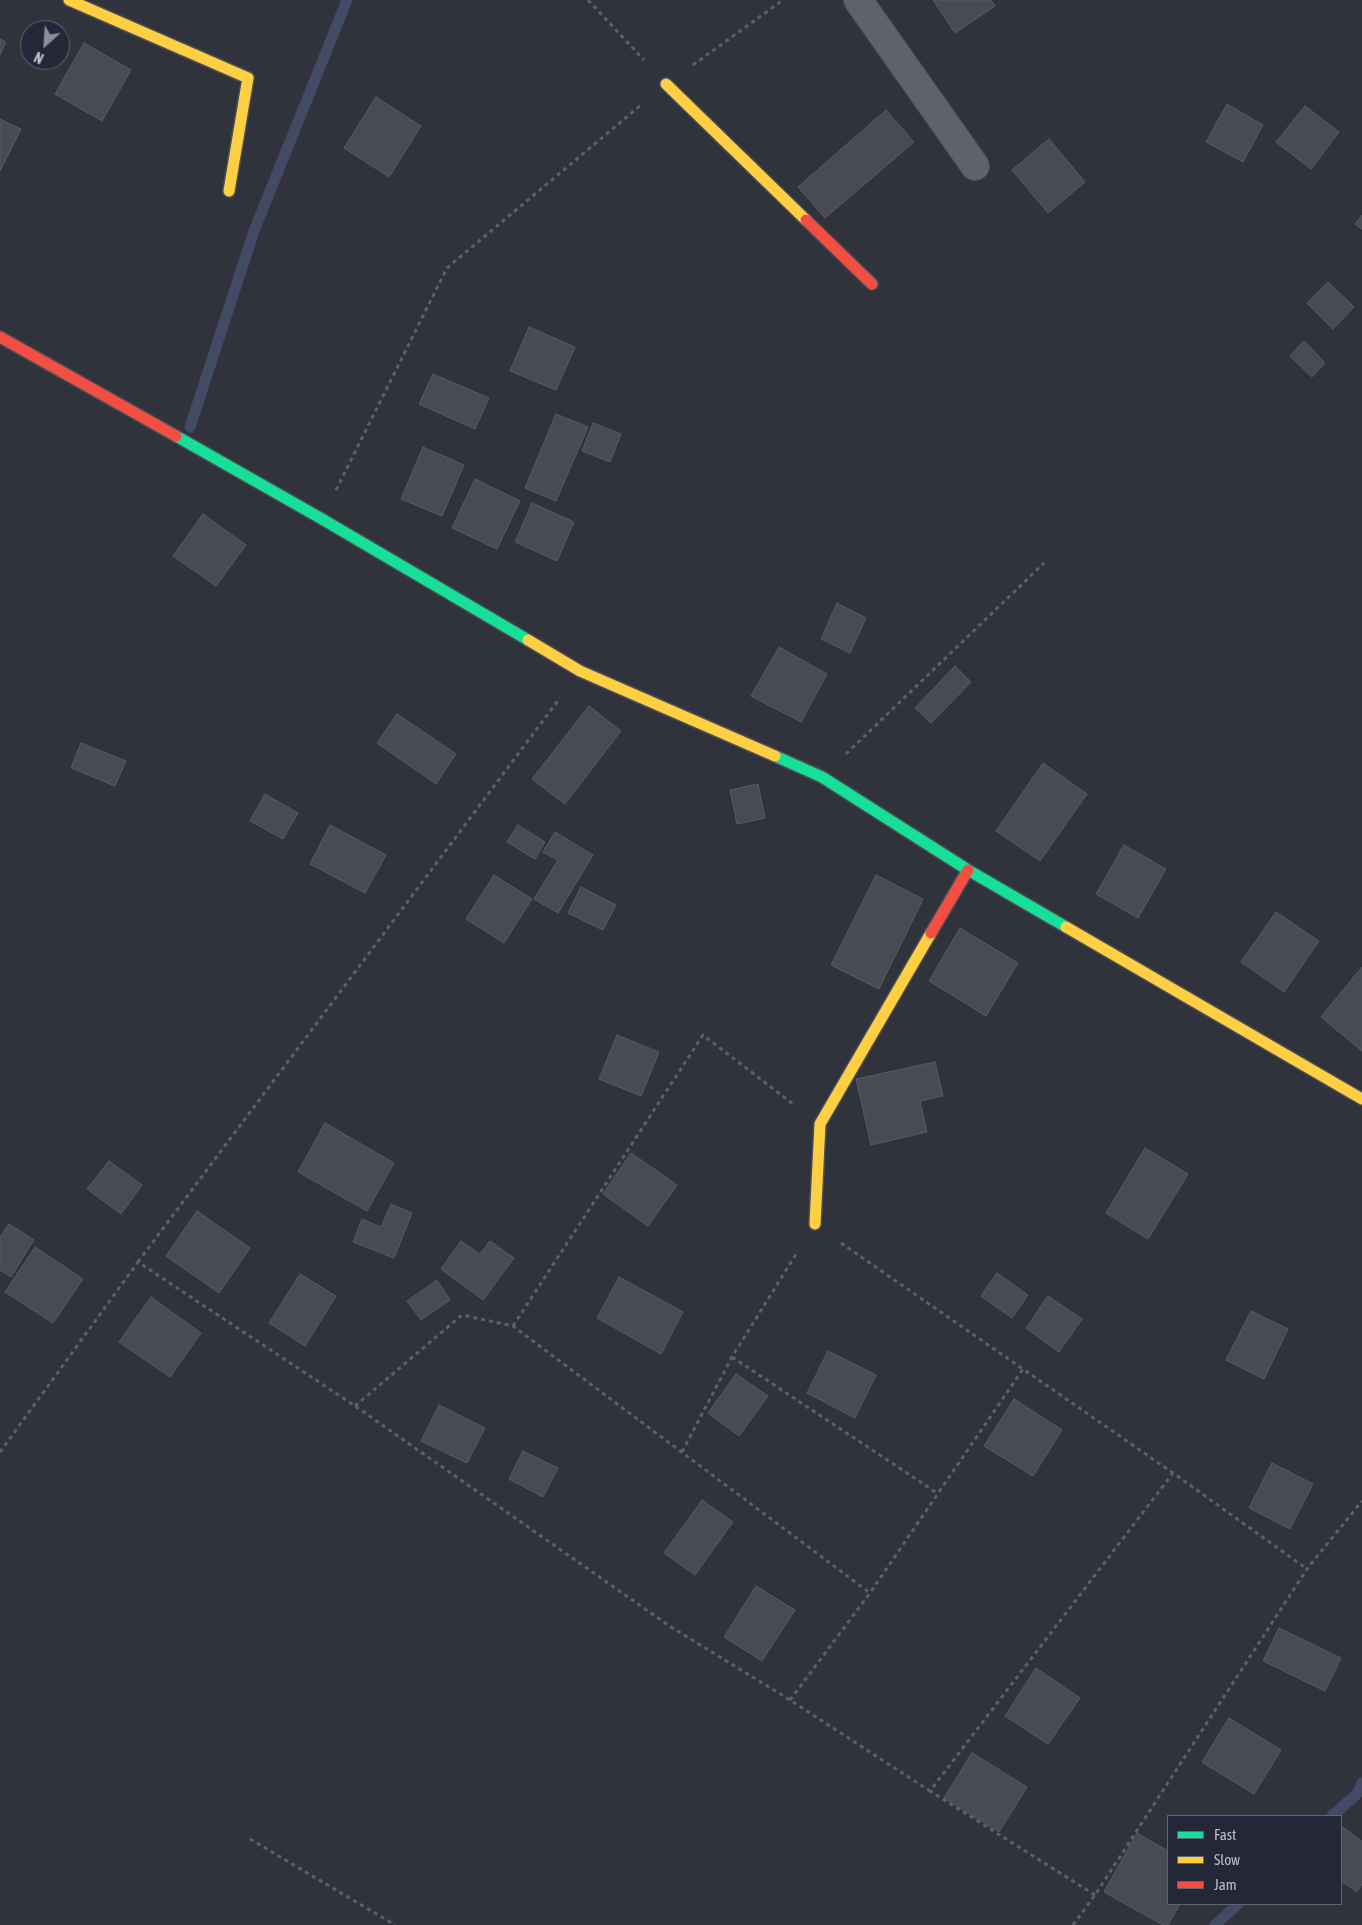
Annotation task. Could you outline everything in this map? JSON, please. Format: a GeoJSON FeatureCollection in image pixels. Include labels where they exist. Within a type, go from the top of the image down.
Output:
{"type":"FeatureCollection","features":[{"type":"Feature","properties":{"kind":"street"},"geometry":{"type":"LineString","coordinates":[[69,0],[248,78],[229,191]]}},
{"type":"Feature","properties":{"kind":"street"},"geometry":{"type":"LineString","coordinates":[[858,0],[975,166]]}},
{"type":"Feature","properties":{"kind":"street"},"geometry":{"type":"LineString","coordinates":[[666,84],[872,284]]}},
{"type":"Feature","properties":{"kind":"street"},"geometry":{"type":"LineString","coordinates":[[0,336],[322,519],[580,671],[822,777],[968,870],[1361,1095]]}},
{"type":"Feature","properties":{"kind":"street"},"geometry":{"type":"LineString","coordinates":[[815,1224],[820,1124],[968,870]]}},
{"type":"Feature","properties":{"kind":"path"},"geometry":{"type":"LineString","coordinates":[[588,0],[666,84]]}},
{"type":"Feature","properties":{"kind":"path"},"geometry":{"type":"LineString","coordinates":[[322,519],[447,268],[666,84],[783,0]]}},
{"type":"Feature","properties":{"kind":"path"},"geometry":{"type":"LineString","coordinates":[[822,777],[1044,563]]}},
{"type":"Feature","properties":{"kind":"path"},"geometry":{"type":"LineString","coordinates":[[0,1452],[138,1262],[580,671]]}},
{"type":"Feature","properties":{"kind":"path"},"geometry":{"type":"LineString","coordinates":[[513,1326],[703,1035],[820,1124]]}},
{"type":"Feature","properties":{"kind":"path"},"geometry":{"type":"LineString","coordinates":[[682,1452],[732,1357],[815,1224],[1174,1473],[1307,1568]]}},
{"type":"Feature","properties":{"kind":"path"},"geometry":{"type":"LineString","coordinates":[[138,1262],[355,1406],[671,1627],[790,1700],[930,1791],[1095,1894]]}},
{"type":"Feature","properties":{"kind":"path"},"geometry":{"type":"LineString","coordinates":[[355,1406],[462,1315],[513,1326],[870,1593]]}},
{"type":"Feature","properties":{"kind":"path"},"geometry":{"type":"LineString","coordinates":[[732,1357],[937,1493]]}},
{"type":"Feature","properties":{"kind":"path"},"geometry":{"type":"LineString","coordinates":[[790,1700],[870,1593],[1023,1369]]}},
{"type":"Feature","properties":{"kind":"path"},"geometry":{"type":"LineString","coordinates":[[930,1791],[1174,1473]]}},
{"type":"Feature","properties":{"kind":"path"},"geometry":{"type":"LineString","coordinates":[[1073,1925],[1307,1568],[1362,1501]]}},
{"type":"Feature","properties":{"kind":"path"},"geometry":{"type":"LineString","coordinates":[[250,1839],[395,1925]]}},
{"type":"Feature","properties":{"kind":"building"},"geometry":{"type":"Polygon","coordinates":[[[933,0],[991,0],[995,6],[955,33],[933,0]]]}},
{"type":"Feature","properties":{"kind":"building"},"geometry":{"type":"Polygon","coordinates":[[[0,39],[6,42],[0,55],[0,39]]]}},
{"type":"Feature","properties":{"kind":"building"},"geometry":{"type":"Polygon","coordinates":[[[84,43],[131,70],[102,121],[55,94],[84,43]]]}},
{"type":"Feature","properties":{"kind":"building"},"geometry":{"type":"Polygon","coordinates":[[[376,97],[421,126],[389,177],[344,148],[376,97]]]}},
{"type":"Feature","properties":{"kind":"building"},"geometry":{"type":"Polygon","coordinates":[[[1227,104],[1263,125],[1243,162],[1206,142],[1227,104]]]}},
{"type":"Feature","properties":{"kind":"building"},"geometry":{"type":"Polygon","coordinates":[[[1305,106],[1339,132],[1311,169],[1276,142],[1305,106]]]}},
{"type":"Feature","properties":{"kind":"building"},"geometry":{"type":"Polygon","coordinates":[[[886,110],[914,142],[825,218],[798,187],[886,110]]]}},
{"type":"Feature","properties":{"kind":"building"},"geometry":{"type":"Polygon","coordinates":[[[0,119],[21,129],[0,171],[0,119]]]}},
{"type":"Feature","properties":{"kind":"building"},"geometry":{"type":"Polygon","coordinates":[[[1049,139],[1085,182],[1048,213],[1012,170],[1049,139]]]}},
{"type":"Feature","properties":{"kind":"building"},"geometry":{"type":"Polygon","coordinates":[[[1362,215],[1362,229],[1355,224],[1362,215]]]}},
{"type":"Feature","properties":{"kind":"building"},"geometry":{"type":"Polygon","coordinates":[[[1328,282],[1354,307],[1333,329],[1307,303],[1328,282]]]}},
{"type":"Feature","properties":{"kind":"building"},"geometry":{"type":"Polygon","coordinates":[[[529,327],[575,347],[556,390],[510,371],[529,327]]]}},
{"type":"Feature","properties":{"kind":"building"},"geometry":{"type":"Polygon","coordinates":[[[1304,341],[1325,363],[1312,377],[1290,356],[1304,341]]]}},
{"type":"Feature","properties":{"kind":"building"},"geometry":{"type":"Polygon","coordinates":[[[433,374],[489,398],[475,429],[419,404],[433,374]]]}},
{"type":"Feature","properties":{"kind":"building"},"geometry":{"type":"Polygon","coordinates":[[[556,414],[588,427],[556,501],[525,488],[556,414]]]}},
{"type":"Feature","properties":{"kind":"building"},"geometry":{"type":"Polygon","coordinates":[[[593,423],[621,434],[610,462],[582,451],[593,423]]]}},
{"type":"Feature","properties":{"kind":"building"},"geometry":{"type":"Polygon","coordinates":[[[423,447],[464,465],[442,516],[401,499],[423,447]]]}},
{"type":"Feature","properties":{"kind":"building"},"geometry":{"type":"Polygon","coordinates":[[[475,479],[520,501],[497,549],[452,528],[475,479]]]}},
{"type":"Feature","properties":{"kind":"building"},"geometry":{"type":"Polygon","coordinates":[[[532,503],[574,522],[557,561],[515,542],[532,503]]]}},
{"type":"Feature","properties":{"kind":"building"},"geometry":{"type":"Polygon","coordinates":[[[203,514],[246,545],[216,586],[173,556],[203,514]]]}},
{"type":"Feature","properties":{"kind":"building"},"geometry":{"type":"Polygon","coordinates":[[[837,603],[866,618],[850,653],[821,639],[837,603]]]}},
{"type":"Feature","properties":{"kind":"building"},"geometry":{"type":"Polygon","coordinates":[[[779,647],[827,674],[801,722],[751,696],[779,647]]]}},
{"type":"Feature","properties":{"kind":"building"},"geometry":{"type":"Polygon","coordinates":[[[955,666],[971,682],[931,723],[915,708],[955,666]]]}},
{"type":"Feature","properties":{"kind":"building"},"geometry":{"type":"Polygon","coordinates":[[[589,706],[621,731],[565,804],[532,779],[589,706]]]}},
{"type":"Feature","properties":{"kind":"building"},"geometry":{"type":"Polygon","coordinates":[[[397,714],[456,754],[436,784],[377,743],[397,714]]]}},
{"type":"Feature","properties":{"kind":"building"},"geometry":{"type":"Polygon","coordinates":[[[81,743],[126,761],[115,786],[71,768],[81,743]]]}},
{"type":"Feature","properties":{"kind":"building"},"geometry":{"type":"Polygon","coordinates":[[[1043,763],[1087,794],[1040,861],[996,831],[1043,763]]]}},
{"type":"Feature","properties":{"kind":"building"},"geometry":{"type":"Polygon","coordinates":[[[758,784],[765,818],[737,824],[730,790],[758,784]]]}},
{"type":"Feature","properties":{"kind":"building"},"geometry":{"type":"Polygon","coordinates":[[[265,794],[298,813],[283,839],[250,821],[265,794]]]}},
{"type":"Feature","properties":{"kind":"building"},"geometry":{"type":"Polygon","coordinates":[[[330,825],[386,855],[365,893],[310,864],[330,825]]]}},
{"type":"Feature","properties":{"kind":"building"},"geometry":{"type":"Polygon","coordinates":[[[518,825],[545,842],[535,859],[507,842],[518,825]]]}},
{"type":"Feature","properties":{"kind":"building"},"geometry":{"type":"Polygon","coordinates":[[[555,832],[593,855],[558,913],[534,899],[558,860],[543,852],[555,832]]]}},
{"type":"Feature","properties":{"kind":"building"},"geometry":{"type":"Polygon","coordinates":[[[1124,845],[1166,869],[1138,918],[1096,894],[1124,845]]]}},
{"type":"Feature","properties":{"kind":"building"},"geometry":{"type":"Polygon","coordinates":[[[494,875],[532,899],[504,943],[466,919],[494,875]]]}},
{"type":"Feature","properties":{"kind":"building"},"geometry":{"type":"Polygon","coordinates":[[[876,875],[923,899],[879,989],[831,965],[876,875]]]}},
{"type":"Feature","properties":{"kind":"building"},"geometry":{"type":"Polygon","coordinates":[[[581,887],[616,905],[603,930],[568,913],[581,887]]]}},
{"type":"Feature","properties":{"kind":"building"},"geometry":{"type":"Polygon","coordinates":[[[1276,912],[1319,941],[1284,992],[1241,962],[1276,912]]]}},
{"type":"Feature","properties":{"kind":"building"},"geometry":{"type":"Polygon","coordinates":[[[960,928],[1018,963],[986,1016],[929,981],[960,928]]]}},
{"type":"Feature","properties":{"kind":"building"},"geometry":{"type":"Polygon","coordinates":[[[1362,967],[1362,1051],[1321,1017],[1362,967]]]}},
{"type":"Feature","properties":{"kind":"building"},"geometry":{"type":"Polygon","coordinates":[[[617,1035],[659,1052],[641,1096],[599,1079],[617,1035]]]}},
{"type":"Feature","properties":{"kind":"building"},"geometry":{"type":"Polygon","coordinates":[[[935,1062],[943,1096],[920,1101],[927,1132],[871,1145],[856,1079],[935,1062]]]}},
{"type":"Feature","properties":{"kind":"building"},"geometry":{"type":"Polygon","coordinates":[[[325,1123],[394,1163],[367,1211],[298,1172],[325,1123]]]}},
{"type":"Feature","properties":{"kind":"building"},"geometry":{"type":"Polygon","coordinates":[[[1145,1148],[1188,1174],[1148,1239],[1106,1213],[1145,1148]]]}},
{"type":"Feature","properties":{"kind":"building"},"geometry":{"type":"Polygon","coordinates":[[[631,1153],[677,1185],[648,1226],[603,1194],[631,1153]]]}},
{"type":"Feature","properties":{"kind":"building"},"geometry":{"type":"Polygon","coordinates":[[[109,1161],[142,1185],[121,1214],[87,1189],[109,1161]]]}},
{"type":"Feature","properties":{"kind":"building"},"geometry":{"type":"Polygon","coordinates":[[[391,1204],[412,1213],[394,1258],[353,1242],[362,1219],[381,1227],[391,1204]]]}},
{"type":"Feature","properties":{"kind":"building"},"geometry":{"type":"Polygon","coordinates":[[[197,1211],[250,1248],[219,1293],[166,1256],[197,1211]]]}},
{"type":"Feature","properties":{"kind":"building"},"geometry":{"type":"Polygon","coordinates":[[[9,1224],[34,1240],[11,1277],[0,1270],[0,1237],[9,1224]]]}},
{"type":"Feature","properties":{"kind":"building"},"geometry":{"type":"Polygon","coordinates":[[[461,1241],[480,1254],[490,1241],[514,1258],[483,1300],[441,1269],[461,1241]]]}},
{"type":"Feature","properties":{"kind":"building"},"geometry":{"type":"Polygon","coordinates":[[[35,1247],[83,1279],[53,1323],[5,1292],[35,1247]]]}},
{"type":"Feature","properties":{"kind":"building"},"geometry":{"type":"Polygon","coordinates":[[[997,1273],[1028,1295],[1012,1318],[981,1296],[997,1273]]]}},
{"type":"Feature","properties":{"kind":"building"},"geometry":{"type":"Polygon","coordinates":[[[300,1274],[336,1296],[305,1346],[269,1323],[300,1274]]]}},
{"type":"Feature","properties":{"kind":"building"},"geometry":{"type":"Polygon","coordinates":[[[619,1277],[683,1312],[661,1354],[597,1318],[619,1277]]]}},
{"type":"Feature","properties":{"kind":"building"},"geometry":{"type":"Polygon","coordinates":[[[437,1280],[450,1300],[421,1320],[407,1301],[437,1280]]]}},
{"type":"Feature","properties":{"kind":"building"},"geometry":{"type":"Polygon","coordinates":[[[1048,1296],[1082,1319],[1059,1352],[1026,1328],[1048,1296]]]}},
{"type":"Feature","properties":{"kind":"building"},"geometry":{"type":"Polygon","coordinates":[[[151,1297],[201,1333],[170,1377],[119,1342],[151,1297]]]}},
{"type":"Feature","properties":{"kind":"building"},"geometry":{"type":"Polygon","coordinates":[[[1251,1311],[1288,1329],[1264,1379],[1226,1360],[1251,1311]]]}},
{"type":"Feature","properties":{"kind":"building"},"geometry":{"type":"Polygon","coordinates":[[[828,1351],[876,1375],[855,1418],[807,1393],[828,1351]]]}},
{"type":"Feature","properties":{"kind":"building"},"geometry":{"type":"Polygon","coordinates":[[[736,1374],[768,1396],[739,1436],[708,1413],[736,1374]]]}},
{"type":"Feature","properties":{"kind":"building"},"geometry":{"type":"Polygon","coordinates":[[[1014,1399],[1062,1430],[1033,1476],[984,1446],[1014,1399]]]}},
{"type":"Feature","properties":{"kind":"building"},"geometry":{"type":"Polygon","coordinates":[[[439,1405],[485,1428],[467,1463],[421,1441],[439,1405]]]}},
{"type":"Feature","properties":{"kind":"building"},"geometry":{"type":"Polygon","coordinates":[[[523,1451],[558,1468],[543,1497],[509,1479],[523,1451]]]}},
{"type":"Feature","properties":{"kind":"building"},"geometry":{"type":"Polygon","coordinates":[[[1272,1463],[1313,1484],[1290,1529],[1249,1508],[1272,1463]]]}},
{"type":"Feature","properties":{"kind":"building"},"geometry":{"type":"Polygon","coordinates":[[[702,1500],[733,1522],[695,1575],[664,1553],[702,1500]]]}},
{"type":"Feature","properties":{"kind":"building"},"geometry":{"type":"Polygon","coordinates":[[[756,1586],[795,1610],[762,1661],[724,1637],[756,1586]]]}},
{"type":"Feature","properties":{"kind":"building"},"geometry":{"type":"Polygon","coordinates":[[[1279,1628],[1341,1658],[1325,1691],[1263,1661],[1279,1628]]]}},
{"type":"Feature","properties":{"kind":"building"},"geometry":{"type":"Polygon","coordinates":[[[1036,1668],[1080,1698],[1048,1744],[1005,1716],[1036,1668]]]}},
{"type":"Feature","properties":{"kind":"building"},"geometry":{"type":"Polygon","coordinates":[[[1229,1718],[1281,1750],[1254,1794],[1202,1762],[1229,1718]]]}},
{"type":"Feature","properties":{"kind":"building"},"geometry":{"type":"Polygon","coordinates":[[[972,1753],[1027,1787],[999,1832],[944,1798],[972,1753]]]}},
{"type":"Feature","properties":{"kind":"building"},"geometry":{"type":"Polygon","coordinates":[[[1342,1827],[1362,1841],[1362,1884],[1357,1892],[1342,1882],[1342,1827]]]}},
{"type":"Feature","properties":{"kind":"building"},"geometry":{"type":"Polygon","coordinates":[[[1137,1833],[1167,1850],[1167,1905],[1179,1905],[1168,1925],[1163,1925],[1104,1892],[1137,1833]]]}},
{"type":"Feature","properties":{"kind":"waterway"},"geometry":{"type":"LineString","coordinates":[[190,427],[254,231],[347,0]]}},
{"type":"Feature","properties":{"kind":"waterway"},"geometry":{"type":"LineString","coordinates":[[1333,1815],[1357,1794],[1362,1783]]}},
{"type":"Feature","properties":{"kind":"waterway"},"geometry":{"type":"LineString","coordinates":[[1215,1925],[1237,1905]]}},
{"type":"Feature","properties":{"kind":"traffic: fast"},"geometry":{"type":"LineString","coordinates":[[176,436],[528,640]]}},
{"type":"Feature","properties":{"kind":"traffic: fast"},"geometry":{"type":"LineString","coordinates":[[775,756],[822,777],[968,870],[1066,927]]}},
{"type":"Feature","properties":{"kind":"traffic: slow"},"geometry":{"type":"LineString","coordinates":[[69,0],[248,78],[229,191]]}},
{"type":"Feature","properties":{"kind":"traffic: slow"},"geometry":{"type":"LineString","coordinates":[[666,84],[806,220]]}},
{"type":"Feature","properties":{"kind":"traffic: slow"},"geometry":{"type":"LineString","coordinates":[[528,640],[580,671],[775,756]]}},
{"type":"Feature","properties":{"kind":"traffic: slow"},"geometry":{"type":"LineString","coordinates":[[1066,927],[1362,1099]]}},
{"type":"Feature","properties":{"kind":"traffic: slow"},"geometry":{"type":"LineString","coordinates":[[815,1224],[820,1124],[931,933]]}},
{"type":"Feature","properties":{"kind":"traffic: jam"},"geometry":{"type":"LineString","coordinates":[[806,220],[872,284]]}},
{"type":"Feature","properties":{"kind":"traffic: jam"},"geometry":{"type":"LineString","coordinates":[[0,337],[176,436]]}},
{"type":"Feature","properties":{"kind":"traffic: jam"},"geometry":{"type":"LineString","coordinates":[[931,933],[968,870]]}}]}
